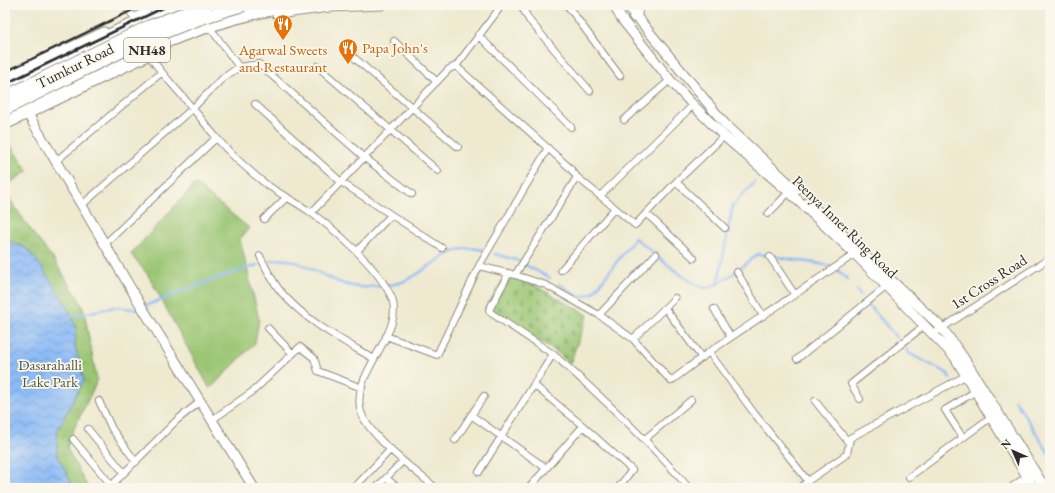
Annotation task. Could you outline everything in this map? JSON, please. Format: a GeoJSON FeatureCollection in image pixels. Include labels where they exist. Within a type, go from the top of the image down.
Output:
{"type":"FeatureCollection","features":[{"type":"Feature","properties":{"kind":"highway","name":"Tumkur Road"},"geometry":{"type":"LineString","coordinates":[[7,80],[122,29],[184,5]]}},
{"type":"Feature","properties":{"kind":"highway"},"geometry":{"type":"LineString","coordinates":[[5,97],[150,26],[206,5]]}},
{"type":"Feature","properties":{"kind":"highway"},"geometry":{"type":"LineString","coordinates":[[5,109],[163,32],[190,21],[244,5]]}},
{"type":"Feature","properties":{"kind":"highway","name":"Tumkur Road"},"geometry":{"type":"LineString","coordinates":[[5,118],[27,111],[178,36],[213,23],[246,14],[296,5]]}},
{"type":"Feature","properties":{"kind":"main road"},"geometry":{"type":"LineString","coordinates":[[166,5],[135,18],[7,80],[27,111],[143,307],[254,488]]}},
{"type":"Feature","properties":{"kind":"main road"},"geometry":{"type":"LineString","coordinates":[[5,125],[27,111],[177,42],[211,29],[266,16],[300,11],[381,5]]}},
{"type":"Feature","properties":{"kind":"main road","name":"Peenya Inner Ring Road"},"geometry":{"type":"LineString","coordinates":[[614,5],[621,18],[670,80],[693,105],[724,136],[789,192],[855,254],[954,356],[976,391],[990,418],[1034,488]]}},
{"type":"Feature","properties":{"kind":"main road","name":"Peenya Inner Ring Road"},"geometry":{"type":"LineString","coordinates":[[626,5],[636,11],[725,124],[942,328],[963,357],[1045,488]]}},
{"type":"Feature","properties":{"kind":"main road"},"geometry":{"type":"LineString","coordinates":[[1013,488],[1035,472]]}},
{"type":"Feature","properties":{"kind":"street"},"geometry":{"type":"LineString","coordinates":[[124,5],[135,18]]}},
{"type":"Feature","properties":{"kind":"street"},"geometry":{"type":"LineString","coordinates":[[311,213],[392,131],[449,69],[456,66],[502,5]]}},
{"type":"Feature","properties":{"kind":"street"},"geometry":{"type":"LineString","coordinates":[[521,5],[529,20],[590,91]]}},
{"type":"Feature","properties":{"kind":"street"},"geometry":{"type":"LineString","coordinates":[[567,5],[620,76]]}},
{"type":"Feature","properties":{"kind":"street"},"geometry":{"type":"LineString","coordinates":[[211,29],[239,68]]}},
{"type":"Feature","properties":{"kind":"street"},"geometry":{"type":"LineString","coordinates":[[478,36],[571,127]]}},
{"type":"Feature","properties":{"kind":"street"},"geometry":{"type":"LineString","coordinates":[[394,41],[437,82]]}},
{"type":"Feature","properties":{"kind":"street"},"geometry":{"type":"LineString","coordinates":[[344,49],[458,147]]}},
{"type":"Feature","properties":{"kind":"street"},"geometry":{"type":"LineString","coordinates":[[149,55],[161,73],[193,108],[216,138],[263,181],[333,229],[357,251],[387,288],[393,302],[394,310],[386,336],[364,378],[359,398],[363,418],[373,431],[403,461],[436,488]]}},
{"type":"Feature","properties":{"kind":"street"},"geometry":{"type":"LineString","coordinates":[[82,205],[193,108],[223,78],[239,68],[259,64],[365,158],[412,194]]}},
{"type":"Feature","properties":{"kind":"street"},"geometry":{"type":"LineString","coordinates":[[317,66],[438,171]]}},
{"type":"Feature","properties":{"kind":"street"},"geometry":{"type":"LineString","coordinates":[[456,66],[570,168],[577,177],[635,225],[676,182],[724,136]]}},
{"type":"Feature","properties":{"kind":"street"},"geometry":{"type":"LineString","coordinates":[[56,161],[161,73]]}},
{"type":"Feature","properties":{"kind":"street"},"geometry":{"type":"LineString","coordinates":[[624,120],[670,80]]}},
{"type":"Feature","properties":{"kind":"street"},"geometry":{"type":"LineString","coordinates":[[254,104],[341,182],[442,248]]}},
{"type":"Feature","properties":{"kind":"street"},"geometry":{"type":"LineString","coordinates":[[600,196],[693,105]]}},
{"type":"Feature","properties":{"kind":"street"},"geometry":{"type":"LineString","coordinates":[[105,244],[216,138]]}},
{"type":"Feature","properties":{"kind":"street"},"geometry":{"type":"LineString","coordinates":[[386,336],[437,355],[479,266],[548,148]]}},
{"type":"Feature","properties":{"kind":"street"},"geometry":{"type":"LineString","coordinates":[[515,275],[577,177]]}},
{"type":"Feature","properties":{"kind":"street"},"geometry":{"type":"LineString","coordinates":[[676,182],[725,228]]}},
{"type":"Feature","properties":{"kind":"street"},"geometry":{"type":"LineString","coordinates":[[768,214],[789,192]]}},
{"type":"Feature","properties":{"kind":"street"},"geometry":{"type":"LineString","coordinates":[[264,219],[287,197]]}},
{"type":"Feature","properties":{"kind":"street"},"geometry":{"type":"LineString","coordinates":[[560,270],[615,208]]}},
{"type":"Feature","properties":{"kind":"street"},"geometry":{"type":"LineString","coordinates":[[646,213],[694,258]]}},
{"type":"Feature","properties":{"kind":"street"},"geometry":{"type":"LineString","coordinates":[[357,251],[391,215]]}},
{"type":"Feature","properties":{"kind":"street"},"geometry":{"type":"LineString","coordinates":[[599,315],[656,254]]}},
{"type":"Feature","properties":{"kind":"street"},"geometry":{"type":"LineString","coordinates":[[479,266],[509,273],[546,285],[599,315],[633,339],[671,381],[709,352],[855,254]]}},
{"type":"Feature","properties":{"kind":"street"},"geometry":{"type":"LineString","coordinates":[[260,256],[281,292],[302,312],[324,329],[374,359]]}},
{"type":"Feature","properties":{"kind":"street"},"geometry":{"type":"LineString","coordinates":[[770,257],[795,295]]}},
{"type":"Feature","properties":{"kind":"street","name":"1st Cross Road"},"geometry":{"type":"LineString","coordinates":[[933,334],[1050,258]]}},
{"type":"Feature","properties":{"kind":"street"},"geometry":{"type":"LineString","coordinates":[[737,272],[763,316]]}},
{"type":"Feature","properties":{"kind":"street"},"geometry":{"type":"LineString","coordinates":[[509,273],[489,310],[553,354],[604,399],[645,439],[689,488]]}},
{"type":"Feature","properties":{"kind":"street"},"geometry":{"type":"LineString","coordinates":[[797,359],[887,286]]}},
{"type":"Feature","properties":{"kind":"street"},"geometry":{"type":"LineString","coordinates":[[633,339],[675,298]]}},
{"type":"Feature","properties":{"kind":"street"},"geometry":{"type":"LineString","coordinates":[[665,308],[702,358]]}},
{"type":"Feature","properties":{"kind":"street"},"geometry":{"type":"LineString","coordinates":[[714,308],[731,337]]}},
{"type":"Feature","properties":{"kind":"street"},"geometry":{"type":"LineString","coordinates":[[860,399],[851,384],[925,325]]}},
{"type":"Feature","properties":{"kind":"street"},"geometry":{"type":"LineString","coordinates":[[268,328],[292,353]]}},
{"type":"Feature","properties":{"kind":"street"},"geometry":{"type":"LineString","coordinates":[[212,420],[252,392],[300,347],[302,347],[314,358],[318,371],[362,388]]}},
{"type":"Feature","properties":{"kind":"street"},"geometry":{"type":"LineString","coordinates":[[709,352],[808,482]]}},
{"type":"Feature","properties":{"kind":"street"},"geometry":{"type":"LineString","coordinates":[[479,472],[553,354]]}},
{"type":"Feature","properties":{"kind":"street"},"geometry":{"type":"LineString","coordinates":[[800,488],[847,454],[850,438],[966,375]]}},
{"type":"Feature","properties":{"kind":"street"},"geometry":{"type":"LineString","coordinates":[[534,385],[632,470],[618,488]]}},
{"type":"Feature","properties":{"kind":"street"},"geometry":{"type":"LineString","coordinates":[[963,438],[945,410],[976,391]]}},
{"type":"Feature","properties":{"kind":"street"},"geometry":{"type":"LineString","coordinates":[[455,440],[484,396]]}},
{"type":"Feature","properties":{"kind":"street"},"geometry":{"type":"LineString","coordinates":[[645,439],[691,400]]}},
{"type":"Feature","properties":{"kind":"street"},"geometry":{"type":"LineString","coordinates":[[99,401],[112,429],[136,462]]}},
{"type":"Feature","properties":{"kind":"street"},"geometry":{"type":"LineString","coordinates":[[815,401],[849,443]]}},
{"type":"Feature","properties":{"kind":"street"},"geometry":{"type":"LineString","coordinates":[[73,438],[110,487],[177,420],[201,402]]}},
{"type":"Feature","properties":{"kind":"street"},"geometry":{"type":"LineString","coordinates":[[471,415],[546,468]]}},
{"type":"Feature","properties":{"kind":"street"},"geometry":{"type":"LineString","coordinates":[[909,477],[990,418]]}},
{"type":"Feature","properties":{"kind":"street"},"geometry":{"type":"LineString","coordinates":[[529,488],[583,426]]}},
{"type":"Feature","properties":{"kind":"street"},"geometry":{"type":"LineString","coordinates":[[88,429],[124,473]]}},
{"type":"Feature","properties":{"kind":"street"},"geometry":{"type":"LineString","coordinates":[[354,488],[391,449]]}},
{"type":"Feature","properties":{"kind":"street"},"geometry":{"type":"LineString","coordinates":[[376,488],[403,461]]}},
{"type":"Feature","properties":{"kind":"street"},"geometry":{"type":"LineString","coordinates":[[386,478],[398,488]]}},
{"type":"Feature","properties":{"kind":"green space"},"geometry":{"type":"Polygon","coordinates":[[[5,137],[28,171],[5,186],[5,137]]]}},
{"type":"Feature","properties":{"kind":"green space"},"geometry":{"type":"Polygon","coordinates":[[[195,184],[249,228],[240,239],[259,319],[255,343],[210,389],[148,275],[131,254],[195,184]]]}},
{"type":"Feature","properties":{"kind":"green space","name":"Dasarahalli Lake Park"},"geometry":{"type":"Polygon","coordinates":[[[5,192],[35,236],[52,257],[79,299],[84,311],[97,381],[71,435],[67,448],[88,488],[5,488],[5,192]]]}},
{"type":"Feature","properties":{"kind":"green space"},"geometry":{"type":"Polygon","coordinates":[[[508,271],[588,315],[570,363],[554,350],[486,308],[508,271]]]}},
{"type":"Feature","properties":{"kind":"water","name":"Dasarahalli Lake Park"},"geometry":{"type":"Polygon","coordinates":[[[11,242],[26,248],[41,266],[67,306],[76,327],[75,346],[84,380],[57,431],[57,454],[74,488],[5,488],[5,244],[11,242]]]}},
{"type":"Feature","properties":{"kind":"waterway"},"geometry":{"type":"LineString","coordinates":[[718,283],[733,205],[755,182]]}},
{"type":"Feature","properties":{"kind":"waterway"},"geometry":{"type":"LineString","coordinates":[[559,284],[581,297],[593,293],[635,238],[671,267],[701,287],[707,288],[719,283],[758,254],[833,266],[848,280]]}},
{"type":"Feature","properties":{"kind":"waterway"},"geometry":{"type":"LineString","coordinates":[[270,261],[282,259],[294,261],[342,283],[355,287],[369,287],[399,283],[409,279],[449,254],[459,250],[470,248],[482,250]]}},
{"type":"Feature","properties":{"kind":"waterway"},"geometry":{"type":"LineString","coordinates":[[495,254],[516,260],[550,278]]}},
{"type":"Feature","properties":{"kind":"waterway"},"geometry":{"type":"LineString","coordinates":[[69,317],[114,307],[137,309],[217,278],[257,265]]}},
{"type":"Feature","properties":{"kind":"waterway"},"geometry":{"type":"LineString","coordinates":[[857,290],[860,295]]}},
{"type":"Feature","properties":{"kind":"waterway"},"geometry":{"type":"LineString","coordinates":[[869,305],[897,338]]}},
{"type":"Feature","properties":{"kind":"waterway"},"geometry":{"type":"LineString","coordinates":[[906,349],[910,354],[947,373],[950,378]]}},
{"type":"Feature","properties":{"kind":"waterway"},"geometry":{"type":"LineString","coordinates":[[1015,400],[1050,455]]}},
{"type":"Feature","properties":{"kind":"railway"},"geometry":{"type":"LineString","coordinates":[[5,72],[143,5]]}},
{"type":"Feature","properties":{"kind":"railway"},"geometry":{"type":"LineString","coordinates":[[5,84],[169,5]]}},
{"type":"Feature","properties":{"kind":"place","name":"Agarwal Sweets and Restaurant"},"geometry":{"type":"Point","coordinates":[283,41]}},
{"type":"Feature","properties":{"kind":"place","name":"Papa John's"},"geometry":{"type":"Point","coordinates":[348,65]}}]}
